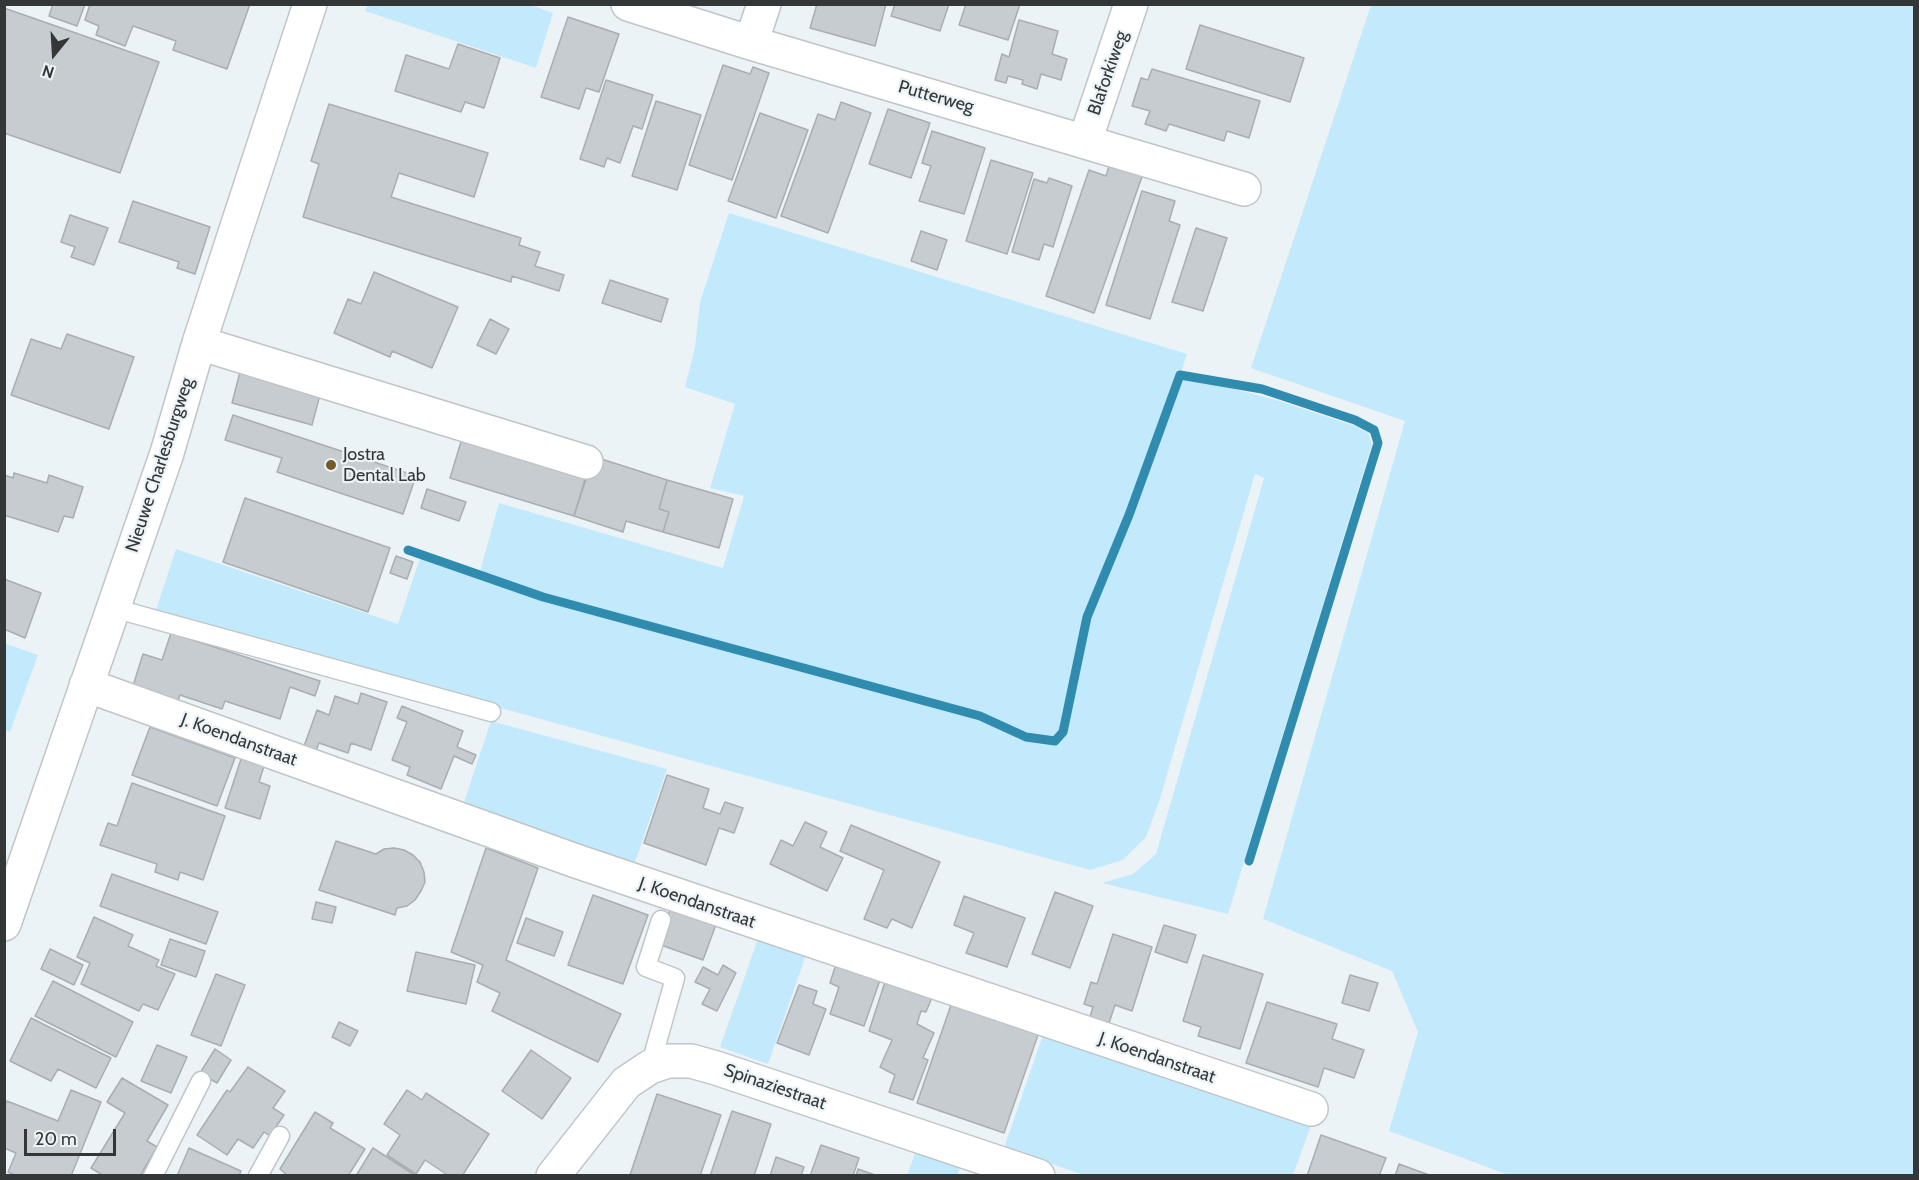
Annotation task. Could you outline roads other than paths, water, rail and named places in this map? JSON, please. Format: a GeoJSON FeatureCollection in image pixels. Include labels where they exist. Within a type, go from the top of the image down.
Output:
{"type":"FeatureCollection","features":[{"type":"Feature","properties":{"kind":"street","name":"Nieuwe Charlesburgweg"},"geometry":{"type":"LineString","coordinates":[[4,924],[166,453],[199,343],[310,4]]}},
{"type":"Feature","properties":{"kind":"street","name":"Putterweg"},"geometry":{"type":"LineString","coordinates":[[628,4],[751,43],[1245,189]]}},
{"type":"Feature","properties":{"kind":"street"},"geometry":{"type":"LineString","coordinates":[[751,43],[764,4]]}},
{"type":"Feature","properties":{"kind":"street","name":"Blaforkiweg"},"geometry":{"type":"LineString","coordinates":[[1085,141],[1131,4]]}},
{"type":"Feature","properties":{"kind":"street"},"geometry":{"type":"LineString","coordinates":[[199,343],[585,462]]}},
{"type":"Feature","properties":{"kind":"street","name":"J. Koendanstraat"},"geometry":{"type":"LineString","coordinates":[[86,685],[576,861],[1311,1109]]}},
{"type":"Feature","properties":{"kind":"street","name":"Spinaziestraat"},"geometry":{"type":"LineString","coordinates":[[553,1176],[626,1083],[650,1067],[668,1061],[691,1061],[716,1068],[1038,1176]]}},
{"type":"Feature","properties":{"kind":"lane"},"geometry":{"type":"LineString","coordinates":[[113,608],[491,712]]}},
{"type":"Feature","properties":{"kind":"lane"},"geometry":{"type":"LineString","coordinates":[[650,1067],[675,978],[646,967],[662,920]]}},
{"type":"Feature","properties":{"kind":"lane"},"geometry":{"type":"LineString","coordinates":[[153,1176],[201,1081]]}},
{"type":"Feature","properties":{"kind":"lane"},"geometry":{"type":"LineString","coordinates":[[258,1176],[280,1136]]}},
{"type":"Feature","properties":{"kind":"waterway"},"geometry":{"type":"LineString","coordinates":[[408,550],[543,597],[980,716],[1026,737],[1055,741],[1063,732],[1087,617],[1129,515],[1180,375],[1262,389],[1355,420],[1374,430],[1378,443],[1249,861]]}},
{"type":"Feature","properties":{"kind":"place","name":"Jostra Dental Lab"},"geometry":{"type":"Point","coordinates":[331,465]}}]}
